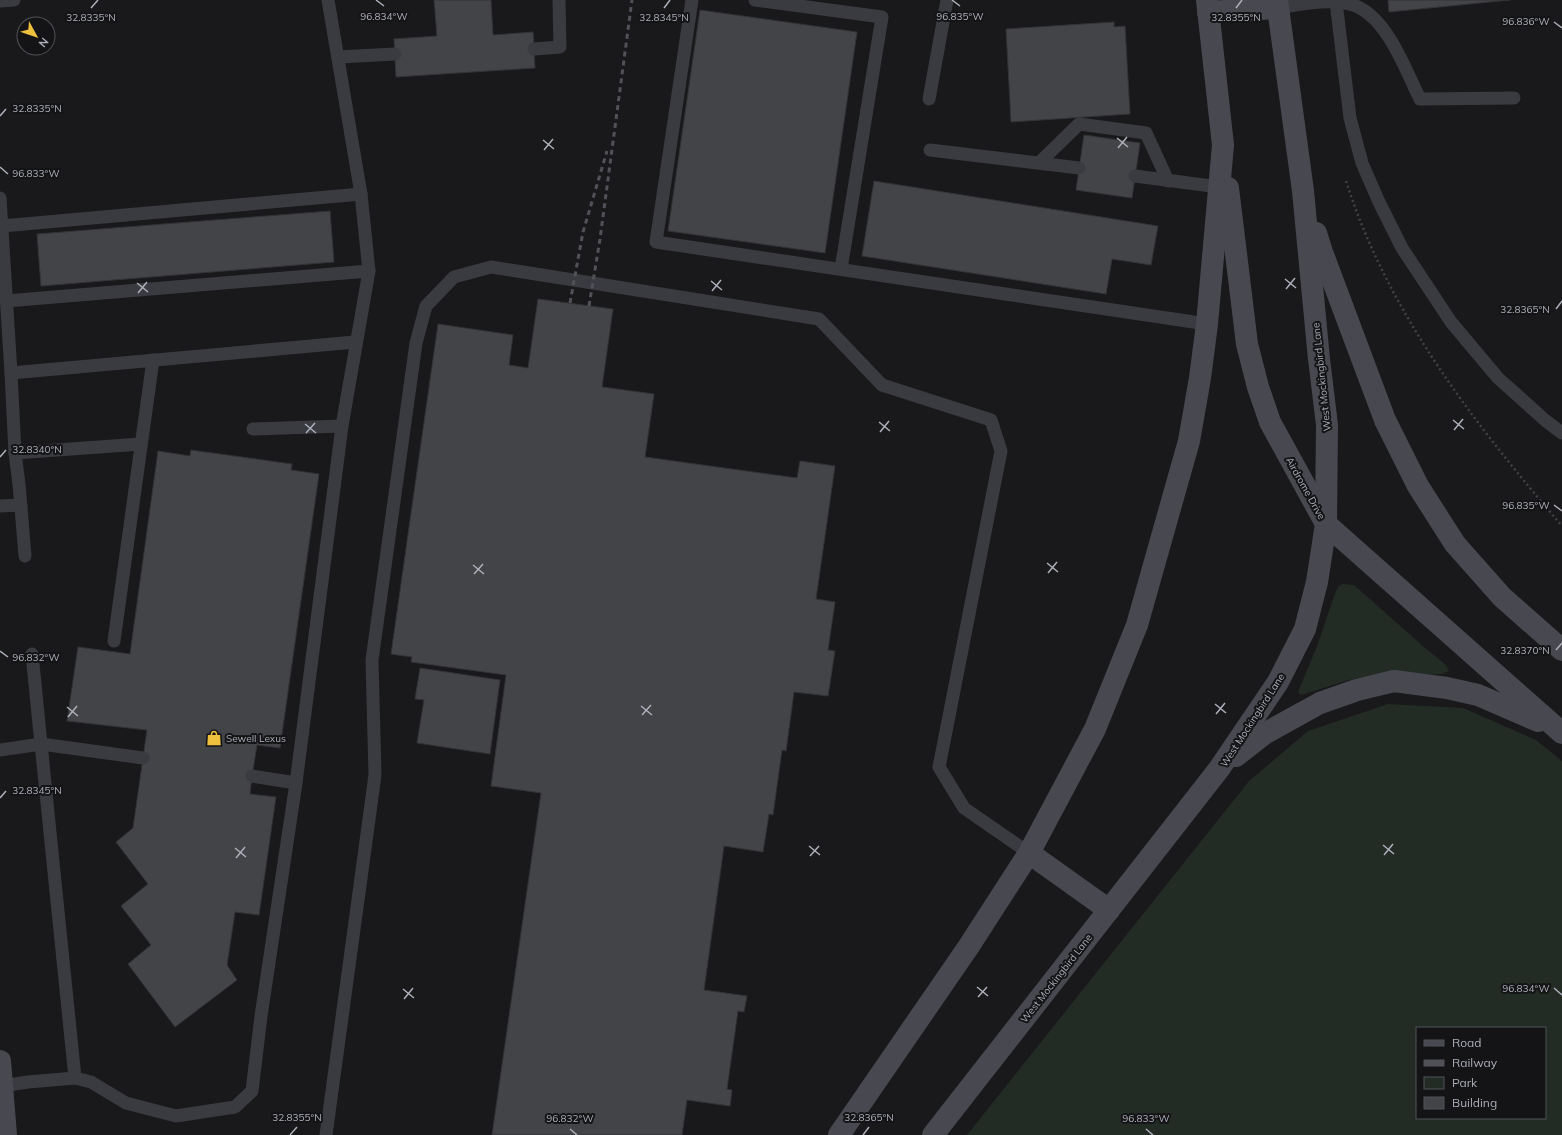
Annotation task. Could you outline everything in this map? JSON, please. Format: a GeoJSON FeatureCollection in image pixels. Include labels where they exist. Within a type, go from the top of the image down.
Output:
{"type":"FeatureCollection","features":[{"type":"Feature","properties":{"kind":"main road"},"geometry":{"type":"LineString","coordinates":[[839,1135],[964,952],[1029,853],[1095,729],[1137,625],[1189,441],[1200,378],[1207,324],[1223,145],[1208,6],[1277,4]]}},
{"type":"Feature","properties":{"kind":"main road","name":"West Mockingbird Lane"},"geometry":{"type":"LineString","coordinates":[[933,1135],[1219,769],[1278,682],[1305,629],[1317,582],[1326,524],[1327,425],[1319,359],[1303,191],[1277,4]]}},
{"type":"Feature","properties":{"kind":"main road","name":"Airdrome Drive"},"geometry":{"type":"LineString","coordinates":[[1223,145],[1247,344],[1258,386],[1270,422],[1326,524],[1560,732]]}},
{"type":"Feature","properties":{"kind":"main road"},"geometry":{"type":"LineString","coordinates":[[1303,191],[1322,252],[1385,420],[1418,486],[1455,544],[1502,597],[1562,650]]}},
{"type":"Feature","properties":{"kind":"main road"},"geometry":{"type":"LineString","coordinates":[[1219,769],[1264,734],[1320,703],[1357,690],[1394,681],[1447,688],[1478,695],[1560,732]]}},
{"type":"Feature","properties":{"kind":"main road"},"geometry":{"type":"LineString","coordinates":[[1029,853],[1109,910]]}},
{"type":"Feature","properties":{"kind":"main road"},"geometry":{"type":"LineString","coordinates":[[0,1061],[6,1135]]}},
{"type":"Feature","properties":{"kind":"lane"},"geometry":{"type":"LineString","coordinates":[[0,1],[14,0]]}},
{"type":"Feature","properties":{"kind":"lane"},"geometry":{"type":"LineString","coordinates":[[2,1086],[74,1078],[91,1082],[126,1103],[176,1116],[235,1107],[252,1091],[261,1016],[296,783],[342,426],[355,342],[369,271],[361,194],[328,0]]}},
{"type":"Feature","properties":{"kind":"lane"},"geometry":{"type":"LineString","coordinates":[[534,49],[560,48],[559,0]]}},
{"type":"Feature","properties":{"kind":"lane"},"geometry":{"type":"LineString","coordinates":[[692,0],[656,242],[1207,324]]}},
{"type":"Feature","properties":{"kind":"lane"},"geometry":{"type":"LineString","coordinates":[[755,0],[882,17],[841,269]]}},
{"type":"Feature","properties":{"kind":"lane"},"geometry":{"type":"LineString","coordinates":[[929,99],[947,0]]}},
{"type":"Feature","properties":{"kind":"lane"},"geometry":{"type":"LineString","coordinates":[[1277,4],[1336,2],[1360,7],[1387,32],[1420,99],[1514,98]]}},
{"type":"Feature","properties":{"kind":"lane"},"geometry":{"type":"LineString","coordinates":[[1336,2],[1350,118],[1356,141],[1365,170],[1402,248],[1451,322],[1498,378],[1546,421],[1562,433]]}},
{"type":"Feature","properties":{"kind":"lane"},"geometry":{"type":"LineString","coordinates":[[338,57],[395,54]]}},
{"type":"Feature","properties":{"kind":"lane"},"geometry":{"type":"LineString","coordinates":[[1040,162],[1079,124],[1146,133],[1168,181]]}},
{"type":"Feature","properties":{"kind":"lane"},"geometry":{"type":"LineString","coordinates":[[930,150],[1040,162],[1079,168]]}},
{"type":"Feature","properties":{"kind":"lane"},"geometry":{"type":"LineString","coordinates":[[1135,176],[1219,187]]}},
{"type":"Feature","properties":{"kind":"lane"},"geometry":{"type":"LineString","coordinates":[[2,226],[361,194]]}},
{"type":"Feature","properties":{"kind":"lane"},"geometry":{"type":"LineString","coordinates":[[0,198],[15,453],[24,556]]}},
{"type":"Feature","properties":{"kind":"lane"},"geometry":{"type":"LineString","coordinates":[[326,1135],[375,775],[372,660],[416,343],[426,306],[454,277],[491,268],[819,318],[882,385],[991,420],[1002,451],[939,767],[964,808],[1029,853]]}},
{"type":"Feature","properties":{"kind":"lane"},"geometry":{"type":"LineString","coordinates":[[6,301],[369,271]]}},
{"type":"Feature","properties":{"kind":"lane"},"geometry":{"type":"LineString","coordinates":[[11,373],[355,342]]}},
{"type":"Feature","properties":{"kind":"lane"},"geometry":{"type":"LineString","coordinates":[[114,641],[153,360]]}},
{"type":"Feature","properties":{"kind":"lane"},"geometry":{"type":"LineString","coordinates":[[253,429],[342,426]]}},
{"type":"Feature","properties":{"kind":"lane"},"geometry":{"type":"LineString","coordinates":[[15,453],[141,444]]}},
{"type":"Feature","properties":{"kind":"lane"},"geometry":{"type":"LineString","coordinates":[[0,506],[20,504]]}},
{"type":"Feature","properties":{"kind":"lane"},"geometry":{"type":"LineString","coordinates":[[32,654],[74,1078]]}},
{"type":"Feature","properties":{"kind":"lane"},"geometry":{"type":"LineString","coordinates":[[0,750],[41,744],[143,758]]}},
{"type":"Feature","properties":{"kind":"lane"},"geometry":{"type":"LineString","coordinates":[[252,776],[296,783]]}},
{"type":"Feature","properties":{"kind":"green space"},"geometry":{"type":"Polygon","coordinates":[[[1343,584],[1354,585],[1446,665],[1449,671],[1442,674],[1369,676],[1349,680],[1301,695],[1298,692],[1317,646],[1336,591],[1339,586],[1343,584]]]}},
{"type":"Feature","properties":{"kind":"green space"},"geometry":{"type":"Polygon","coordinates":[[[1388,704],[1463,708],[1536,740],[1562,761],[1562,1135],[967,1135],[1249,781],[1308,731],[1388,704]]]}},
{"type":"Feature","properties":{"kind":"building"},"geometry":{"type":"Polygon","coordinates":[[[434,0],[491,0],[493,35],[533,32],[535,68],[396,77],[394,39],[437,36],[434,0]]]}},
{"type":"Feature","properties":{"kind":"building"},"geometry":{"type":"Polygon","coordinates":[[[1388,0],[1510,0],[1389,12],[1388,0]]]}},
{"type":"Feature","properties":{"kind":"building"},"geometry":{"type":"Polygon","coordinates":[[[700,10],[857,32],[825,253],[668,231],[700,10]]]}},
{"type":"Feature","properties":{"kind":"building"},"geometry":{"type":"Polygon","coordinates":[[[1114,22],[1114,27],[1125,26],[1130,114],[1011,122],[1006,29],[1114,22]]]}},
{"type":"Feature","properties":{"kind":"building"},"geometry":{"type":"Polygon","coordinates":[[[1084,135],[1140,143],[1132,198],[1076,190],[1084,135]]]}},
{"type":"Feature","properties":{"kind":"building"},"geometry":{"type":"Polygon","coordinates":[[[874,181],[1158,226],[1151,265],[1112,259],[1106,294],[862,256],[874,181]]]}},
{"type":"Feature","properties":{"kind":"building"},"geometry":{"type":"Polygon","coordinates":[[[330,211],[334,262],[41,286],[37,234],[330,211]]]}},
{"type":"Feature","properties":{"kind":"building"},"geometry":{"type":"Polygon","coordinates":[[[538,299],[613,309],[602,387],[654,394],[645,457],[797,478],[800,461],[835,466],[816,599],[835,602],[828,650],[835,651],[828,696],[794,692],[786,751],[782,750],[773,815],[769,814],[763,852],[724,846],[704,990],[747,996],[744,1012],[738,1011],[727,1089],[732,1090],[730,1106],[687,1100],[682,1135],[492,1135],[541,793],[491,786],[506,675],[411,662],[412,657],[391,654],[438,324],[513,335],[509,365],[528,368],[538,299]]]}},
{"type":"Feature","properties":{"kind":"building","name":"Sewell Lexus"},"geometry":{"type":"Polygon","coordinates":[[[191,450],[292,464],[291,470],[319,474],[280,748],[257,745],[252,776],[250,794],[276,797],[259,915],[235,912],[227,965],[237,980],[175,1027],[128,964],[151,945],[121,906],[148,884],[116,842],[133,828],[147,730],[67,721],[78,647],[130,654],[158,451],[190,456],[191,450]]]}},
{"type":"Feature","properties":{"kind":"building"},"geometry":{"type":"Polygon","coordinates":[[[420,668],[500,680],[490,754],[417,743],[424,700],[415,699],[420,668]]]}},
{"type":"Feature","properties":{"kind":"railway"},"geometry":{"type":"LineString","coordinates":[[589,306],[600,239],[632,0]]}},
{"type":"Feature","properties":{"kind":"railway"},"geometry":{"type":"LineString","coordinates":[[570,303],[583,232],[607,151]]}},
{"type":"Feature","properties":{"kind":"place","name":"Sewell Lexus"},"geometry":{"type":"Point","coordinates":[214,738]}}]}
